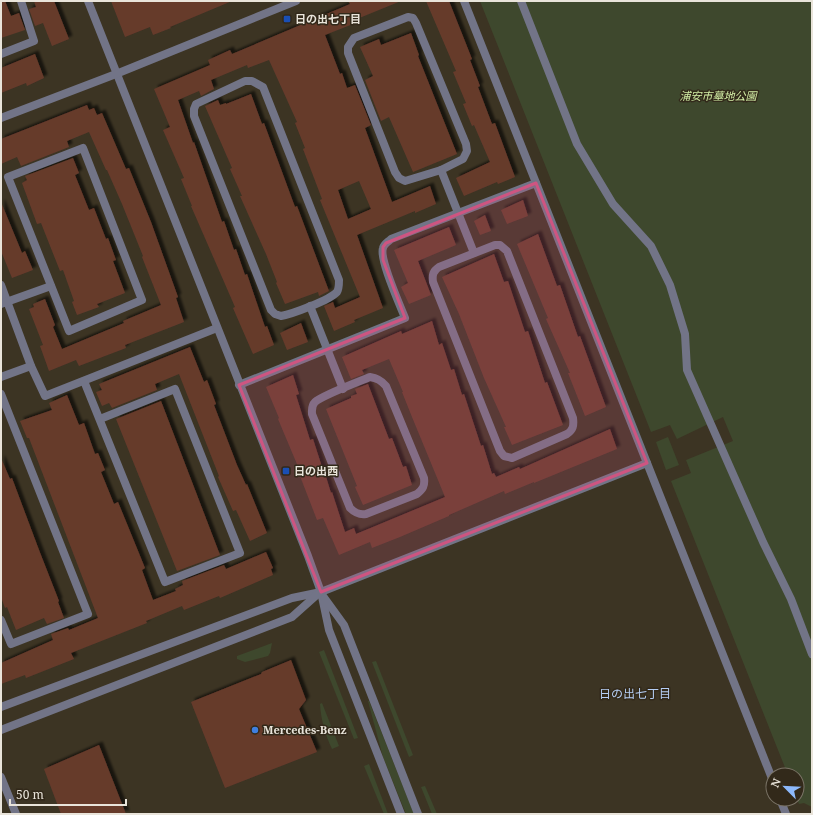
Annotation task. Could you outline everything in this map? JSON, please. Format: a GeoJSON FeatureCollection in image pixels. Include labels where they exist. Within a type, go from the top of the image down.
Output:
{"type":"FeatureCollection","features":[{"type":"Feature","properties":{"kind":"street"},"geometry":{"type":"LineString","coordinates":[[1,54],[34,41],[21,1]]}},
{"type":"Feature","properties":{"kind":"street"},"geometry":{"type":"LineString","coordinates":[[88,1],[321,592],[329,630],[401,814]]}},
{"type":"Feature","properties":{"kind":"street"},"geometry":{"type":"LineString","coordinates":[[1,118],[116,74],[296,1]]}},
{"type":"Feature","properties":{"kind":"street"},"geometry":{"type":"LineString","coordinates":[[464,1],[767,767]]}},
{"type":"Feature","properties":{"kind":"street"},"geometry":{"type":"LineString","coordinates":[[521,1],[577,144],[613,204],[651,246],[670,285],[685,334],[687,370],[763,542],[791,599],[812,654]]}},
{"type":"Feature","properties":{"kind":"street"},"geometry":{"type":"LineString","coordinates":[[408,16],[413,18],[466,144],[467,151],[463,159],[441,170],[405,181],[399,178],[395,172],[348,53],[348,48],[354,38],[408,16]]}},
{"type":"Feature","properties":{"kind":"street"},"geometry":{"type":"LineString","coordinates":[[245,81],[252,81],[263,87],[339,280],[337,292],[332,296],[310,306],[281,316],[275,314],[271,310],[194,116],[196,104],[245,81]]}},
{"type":"Feature","properties":{"kind":"street"},"geometry":{"type":"LineString","coordinates":[[83,148],[142,300],[69,330],[51,286],[8,177],[83,148]]}},
{"type":"Feature","properties":{"kind":"street"},"geometry":{"type":"LineString","coordinates":[[441,170],[474,253]]}},
{"type":"Feature","properties":{"kind":"street"},"geometry":{"type":"LineString","coordinates":[[239,385],[405,318],[383,260],[383,247],[386,243],[391,239],[536,183]]}},
{"type":"Feature","properties":{"kind":"street"},"geometry":{"type":"LineString","coordinates":[[495,245],[500,245],[507,251],[573,418],[574,425],[571,431],[567,434],[512,458],[504,456],[500,451],[433,282],[432,276],[435,270],[439,267],[474,253],[495,245]]}},
{"type":"Feature","properties":{"kind":"street"},"geometry":{"type":"LineString","coordinates":[[1,285],[4,302],[45,396],[217,328]]}},
{"type":"Feature","properties":{"kind":"street"},"geometry":{"type":"LineString","coordinates":[[4,302],[51,286]]}},
{"type":"Feature","properties":{"kind":"street"},"geometry":{"type":"LineString","coordinates":[[310,306],[343,389]]}},
{"type":"Feature","properties":{"kind":"street"},"geometry":{"type":"LineString","coordinates":[[1,377],[31,366]]}},
{"type":"Feature","properties":{"kind":"street"},"geometry":{"type":"LineString","coordinates":[[370,377],[382,381],[386,386],[424,478],[422,490],[417,494],[366,514],[361,515],[354,512],[350,508],[312,414],[314,403],[343,389],[370,377]]}},
{"type":"Feature","properties":{"kind":"street"},"geometry":{"type":"LineString","coordinates":[[84,381],[165,582],[240,553],[175,389],[100,420]]}},
{"type":"Feature","properties":{"kind":"street"},"geometry":{"type":"LineString","coordinates":[[1,394],[88,614],[11,644],[1,620]]}},
{"type":"Feature","properties":{"kind":"street"},"geometry":{"type":"LineString","coordinates":[[1,707],[292,598],[321,592],[648,463]]}},
{"type":"Feature","properties":{"kind":"street"},"geometry":{"type":"LineString","coordinates":[[1,730],[292,616],[321,592]]}},
{"type":"Feature","properties":{"kind":"street"},"geometry":{"type":"LineString","coordinates":[[321,592],[344,625],[418,814]]}},
{"type":"Feature","properties":{"kind":"street"},"geometry":{"type":"LineString","coordinates":[[1,777],[16,814]]}},
{"type":"Feature","properties":{"kind":"highlighted area"},"geometry":{"type":"Polygon","coordinates":[[[536,183],[647,463],[321,592],[239,385],[405,318],[383,260],[383,247],[386,243],[536,183]]]}},
{"type":"Feature","properties":{"kind":"green space","name":"浦安市墓地公園"},"geometry":{"type":"Polygon","coordinates":[[[480,1],[812,1],[812,807],[805,804],[805,767],[785,767],[671,481],[691,473],[686,460],[733,441],[723,417],[677,439],[670,425],[651,432],[480,1]]]}},
{"type":"Feature","properties":{"kind":"green space"},"geometry":{"type":"Polygon","coordinates":[[[668,437],[679,465],[666,470],[656,442],[668,437]]]}},
{"type":"Feature","properties":{"kind":"green space"},"geometry":{"type":"Polygon","coordinates":[[[272,643],[268,656],[245,662],[237,659],[237,656],[272,643]]]}},
{"type":"Feature","properties":{"kind":"green space"},"geometry":{"type":"Polygon","coordinates":[[[324,650],[358,738],[354,739],[319,652],[324,650]]]}},
{"type":"Feature","properties":{"kind":"green space"},"geometry":{"type":"Polygon","coordinates":[[[376,661],[413,755],[409,757],[372,662],[376,661]]]}},
{"type":"Feature","properties":{"kind":"green space"},"geometry":{"type":"Polygon","coordinates":[[[368,701],[414,814],[406,814],[383,757],[368,701]]]}},
{"type":"Feature","properties":{"kind":"green space"},"geometry":{"type":"Polygon","coordinates":[[[322,703],[339,746],[332,749],[322,721],[320,704],[322,703]]]}},
{"type":"Feature","properties":{"kind":"green space"},"geometry":{"type":"Polygon","coordinates":[[[369,764],[388,814],[384,814],[364,766],[369,764]]]}},
{"type":"Feature","properties":{"kind":"green space"},"geometry":{"type":"Polygon","coordinates":[[[425,786],[437,814],[432,814],[421,787],[425,786]]]}},
{"type":"Feature","properties":{"kind":"building"},"geometry":{"type":"Polygon","coordinates":[[[1,1],[5,1],[11,16],[19,13],[25,30],[1,38],[1,1]]]}},
{"type":"Feature","properties":{"kind":"building"},"geometry":{"type":"Polygon","coordinates":[[[34,1],[54,1],[69,39],[52,46],[43,23],[35,26],[29,9],[36,7],[34,1]]]}},
{"type":"Feature","properties":{"kind":"building"},"geometry":{"type":"Polygon","coordinates":[[[111,1],[232,1],[153,35],[150,27],[125,37],[111,1]]]}},
{"type":"Feature","properties":{"kind":"building"},"geometry":{"type":"Polygon","coordinates":[[[348,1],[401,1],[352,21],[353,24],[325,35],[347,88],[355,85],[371,125],[365,128],[392,202],[430,186],[436,204],[357,235],[383,308],[354,320],[355,322],[334,331],[324,306],[333,302],[335,308],[360,297],[320,200],[322,199],[295,123],[297,122],[269,60],[248,68],[247,65],[211,80],[214,89],[201,96],[199,91],[178,100],[222,222],[224,221],[245,275],[247,274],[265,327],[267,326],[274,345],[253,354],[233,308],[235,307],[191,206],[181,179],[184,178],[163,130],[170,127],[154,89],[210,65],[208,60],[230,50],[232,54],[350,4],[348,1]],[[359,181],[338,190],[348,219],[371,209],[359,181]]]}},
{"type":"Feature","properties":{"kind":"building"},"geometry":{"type":"Polygon","coordinates":[[[426,1],[449,1],[472,59],[470,60],[480,86],[478,87],[492,124],[495,123],[515,177],[498,184],[497,182],[464,196],[456,178],[490,162],[463,104],[466,103],[453,72],[456,71],[426,1]]]}},
{"type":"Feature","properties":{"kind":"building"},"geometry":{"type":"Polygon","coordinates":[[[411,33],[419,55],[418,56],[457,154],[413,172],[389,117],[381,121],[365,80],[373,76],[360,47],[379,39],[381,45],[411,33]]]}},
{"type":"Feature","properties":{"kind":"building"},"geometry":{"type":"Polygon","coordinates":[[[35,54],[44,78],[27,86],[26,83],[1,93],[1,68],[35,54]]]}},
{"type":"Feature","properties":{"kind":"building"},"geometry":{"type":"Polygon","coordinates":[[[251,94],[262,124],[264,123],[295,207],[297,206],[329,291],[319,296],[318,292],[285,304],[266,254],[240,196],[242,196],[230,169],[232,168],[205,106],[218,100],[220,105],[226,104],[251,94]]]}},
{"type":"Feature","properties":{"kind":"building"},"geometry":{"type":"Polygon","coordinates":[[[87,105],[89,110],[94,108],[97,115],[102,113],[126,169],[129,168],[151,222],[178,297],[176,298],[184,322],[125,345],[126,348],[79,366],[76,360],[49,371],[40,346],[43,345],[29,309],[34,307],[33,304],[45,299],[55,325],[53,327],[62,349],[124,323],[123,321],[161,305],[122,204],[89,132],[67,141],[69,147],[21,166],[17,157],[1,164],[1,139],[87,105]]]}},
{"type":"Feature","properties":{"kind":"building"},"geometry":{"type":"Polygon","coordinates":[[[73,158],[79,173],[75,175],[89,210],[94,208],[106,239],[108,238],[116,260],[113,261],[125,293],[97,304],[99,307],[77,315],[72,302],[74,301],[63,270],[60,271],[41,223],[37,224],[22,183],[27,180],[25,176],[73,158]]]}},
{"type":"Feature","properties":{"kind":"building"},"geometry":{"type":"Polygon","coordinates":[[[523,200],[528,216],[507,224],[501,210],[523,200]]]}},
{"type":"Feature","properties":{"kind":"building"},"geometry":{"type":"Polygon","coordinates":[[[1,202],[22,253],[25,251],[33,270],[12,278],[1,251],[1,202]]]}},
{"type":"Feature","properties":{"kind":"building"},"geometry":{"type":"Polygon","coordinates":[[[485,215],[491,231],[480,235],[474,221],[485,215]]]}},
{"type":"Feature","properties":{"kind":"building"},"geometry":{"type":"Polygon","coordinates":[[[449,227],[456,245],[418,261],[431,295],[409,304],[401,287],[408,283],[394,250],[449,227]]]}},
{"type":"Feature","properties":{"kind":"building"},"geometry":{"type":"Polygon","coordinates":[[[538,234],[557,286],[560,285],[578,337],[580,336],[606,407],[585,416],[568,373],[570,373],[546,319],[548,318],[517,244],[538,234]]]}},
{"type":"Feature","properties":{"kind":"building"},"geometry":{"type":"Polygon","coordinates":[[[494,254],[504,282],[508,281],[525,332],[528,331],[545,383],[547,382],[563,425],[512,445],[459,314],[442,277],[494,254]]]}},
{"type":"Feature","properties":{"kind":"building"},"geometry":{"type":"Polygon","coordinates":[[[432,321],[439,345],[442,343],[451,370],[454,369],[481,446],[483,445],[492,474],[494,473],[496,477],[519,467],[520,469],[610,429],[617,449],[505,494],[504,491],[372,548],[370,542],[339,555],[323,518],[317,520],[300,476],[302,476],[266,387],[293,375],[299,394],[296,395],[310,440],[313,439],[345,532],[354,528],[356,534],[445,497],[389,359],[362,370],[364,374],[351,379],[342,357],[401,331],[402,334],[432,321]]]}},
{"type":"Feature","properties":{"kind":"building"},"geometry":{"type":"Polygon","coordinates":[[[301,323],[308,342],[287,350],[280,333],[301,323]]]}},
{"type":"Feature","properties":{"kind":"building"},"geometry":{"type":"Polygon","coordinates":[[[190,347],[204,382],[207,380],[216,404],[214,405],[237,465],[246,485],[247,484],[267,533],[250,541],[236,510],[233,511],[218,477],[219,476],[179,374],[155,384],[157,390],[112,408],[109,403],[102,406],[96,392],[102,390],[99,384],[190,347]]]}},
{"type":"Feature","properties":{"kind":"building"},"geometry":{"type":"Polygon","coordinates":[[[368,384],[389,439],[392,438],[403,467],[406,466],[412,485],[363,505],[355,487],[357,486],[326,409],[351,398],[351,396],[357,394],[355,389],[368,384]]]}},
{"type":"Feature","properties":{"kind":"building"},"geometry":{"type":"Polygon","coordinates":[[[67,395],[79,425],[84,423],[95,454],[98,453],[105,470],[101,472],[114,504],[118,502],[145,568],[142,570],[153,600],[176,591],[175,589],[183,585],[182,581],[224,565],[226,569],[266,552],[273,568],[271,569],[273,575],[220,598],[219,596],[184,610],[182,606],[146,621],[147,623],[71,653],[74,659],[26,678],[25,675],[1,684],[1,663],[53,640],[51,634],[68,628],[69,630],[98,618],[29,438],[27,438],[20,421],[52,410],[49,403],[67,395]]]}},
{"type":"Feature","properties":{"kind":"building"},"geometry":{"type":"Polygon","coordinates":[[[161,401],[220,555],[177,571],[116,419],[161,401]]]}},
{"type":"Feature","properties":{"kind":"building"},"geometry":{"type":"Polygon","coordinates":[[[1,458],[10,479],[12,478],[59,601],[58,602],[64,618],[47,624],[44,618],[16,630],[7,607],[5,608],[1,597],[1,458]]]}},
{"type":"Feature","properties":{"kind":"building","name":"Mercedes-Benz"},"geometry":{"type":"Polygon","coordinates":[[[291,660],[306,700],[299,709],[317,752],[225,788],[191,702],[261,674],[262,672],[291,660]]]}},
{"type":"Feature","properties":{"kind":"building"},"geometry":{"type":"Polygon","coordinates":[[[99,745],[126,814],[61,814],[44,769],[99,745]]]}},
{"type":"Feature","properties":{"kind":"place","name":"日の出七丁目"},"geometry":{"type":"Point","coordinates":[287,19]}},
{"type":"Feature","properties":{"kind":"place","name":"日の出西"},"geometry":{"type":"Point","coordinates":[286,471]}},
{"type":"Feature","properties":{"kind":"place","name":"Mercedes-Benz"},"geometry":{"type":"Point","coordinates":[255,730]}},
{"type":"Feature","properties":{"kind":"district","name":"日の出七丁目"},"geometry":{"type":"Point","coordinates":[635,694]}}]}
